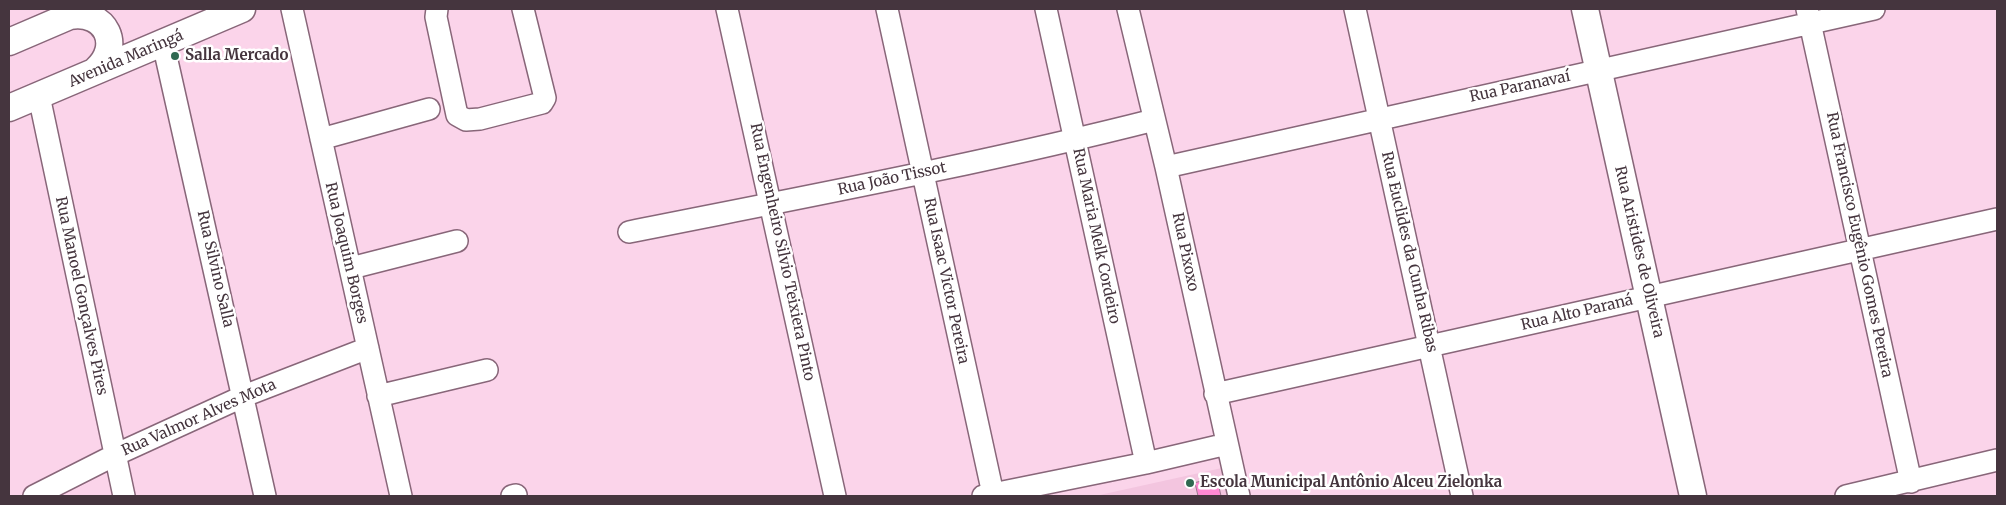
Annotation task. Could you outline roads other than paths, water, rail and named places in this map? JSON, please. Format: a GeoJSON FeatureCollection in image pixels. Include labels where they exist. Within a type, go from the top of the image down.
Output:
{"type":"FeatureCollection","features":[{"type":"Feature","properties":{"kind":"main road","name":"Avenida Maringá"},"geometry":{"type":"LineString","coordinates":[[9,108],[242,9]]}},
{"type":"Feature","properties":{"kind":"main road","name":"Rua Aristides de Oliveira"},"geometry":{"type":"LineString","coordinates":[[1585,9],[1693,496]]}},
{"type":"Feature","properties":{"kind":"main road"},"geometry":{"type":"LineString","coordinates":[[9,42],[79,12],[97,20],[104,27],[110,46],[108,55],[96,70]]}},
{"type":"Feature","properties":{"kind":"street","name":"Rua Joaquim Borges"},"geometry":{"type":"LineString","coordinates":[[292,9],[401,496]]}},
{"type":"Feature","properties":{"kind":"street"},"geometry":{"type":"LineString","coordinates":[[437,9],[436,16],[457,115],[466,120],[480,119],[542,102],[545,98],[523,9]]}},
{"type":"Feature","properties":{"kind":"street","name":"Rua Engenheiro Silvio Teixiera Pinto"},"geometry":{"type":"LineString","coordinates":[[727,9],[835,496]]}},
{"type":"Feature","properties":{"kind":"street","name":"Rua Isaac Victor Pereira"},"geometry":{"type":"LineString","coordinates":[[887,9],[988,495]]}},
{"type":"Feature","properties":{"kind":"street","name":"Rua Maria Melk Cordeiro"},"geometry":{"type":"LineString","coordinates":[[1046,9],[1146,463]]}},
{"type":"Feature","properties":{"kind":"street","name":"Rua Pixoxo"},"geometry":{"type":"LineString","coordinates":[[1128,9],[1166,167],[1239,496]]}},
{"type":"Feature","properties":{"kind":"street","name":"Rua Euclides da Cunha Ribas"},"geometry":{"type":"LineString","coordinates":[[1355,9],[1462,496]]}},
{"type":"Feature","properties":{"kind":"street","name":"Rua Paranavaí"},"geometry":{"type":"LineString","coordinates":[[1166,167],[1598,70],[1808,16],[1874,9]]}},
{"type":"Feature","properties":{"kind":"street","name":"Rua Francisco Eugênio Gomes Pereira"},"geometry":{"type":"LineString","coordinates":[[1808,16],[1911,482]]}},
{"type":"Feature","properties":{"kind":"street","name":"Rua Silvino Salla"},"geometry":{"type":"LineString","coordinates":[[163,42],[265,496]]}},
{"type":"Feature","properties":{"kind":"street","name":"Rua Manoel Gonçalves Pires"},"geometry":{"type":"LineString","coordinates":[[39,96],[124,496]]}},
{"type":"Feature","properties":{"kind":"street"},"geometry":{"type":"LineString","coordinates":[[320,139],[429,109]]}},
{"type":"Feature","properties":{"kind":"street","name":"Rua João Tissot"},"geometry":{"type":"LineString","coordinates":[[629,232],[772,205],[1075,140],[1154,120]]}},
{"type":"Feature","properties":{"kind":"street","name":"Rua Alto Paraná"},"geometry":{"type":"LineString","coordinates":[[1215,394],[1997,219]]}},
{"type":"Feature","properties":{"kind":"street"},"geometry":{"type":"LineString","coordinates":[[350,268],[456,241]]}},
{"type":"Feature","properties":{"kind":"street","name":"Rua Valmor Alves Mota"},"geometry":{"type":"LineString","coordinates":[[34,496],[115,455],[244,396],[368,348]]}},
{"type":"Feature","properties":{"kind":"street"},"geometry":{"type":"LineString","coordinates":[[378,396],[487,370]]}},
{"type":"Feature","properties":{"kind":"street"},"geometry":{"type":"LineString","coordinates":[[988,495],[1146,463],[1227,444]]}},
{"type":"Feature","properties":{"kind":"street"},"geometry":{"type":"LineString","coordinates":[[1846,496],[1997,460]]}},
{"type":"Feature","properties":{"kind":"place","name":"Salla Mercado"},"geometry":{"type":"Point","coordinates":[175,56]}},
{"type":"Feature","properties":{"kind":"place","name":"Escola Municipal Antônio Alceu Zielonka"},"geometry":{"type":"Point","coordinates":[1190,483]}}]}
